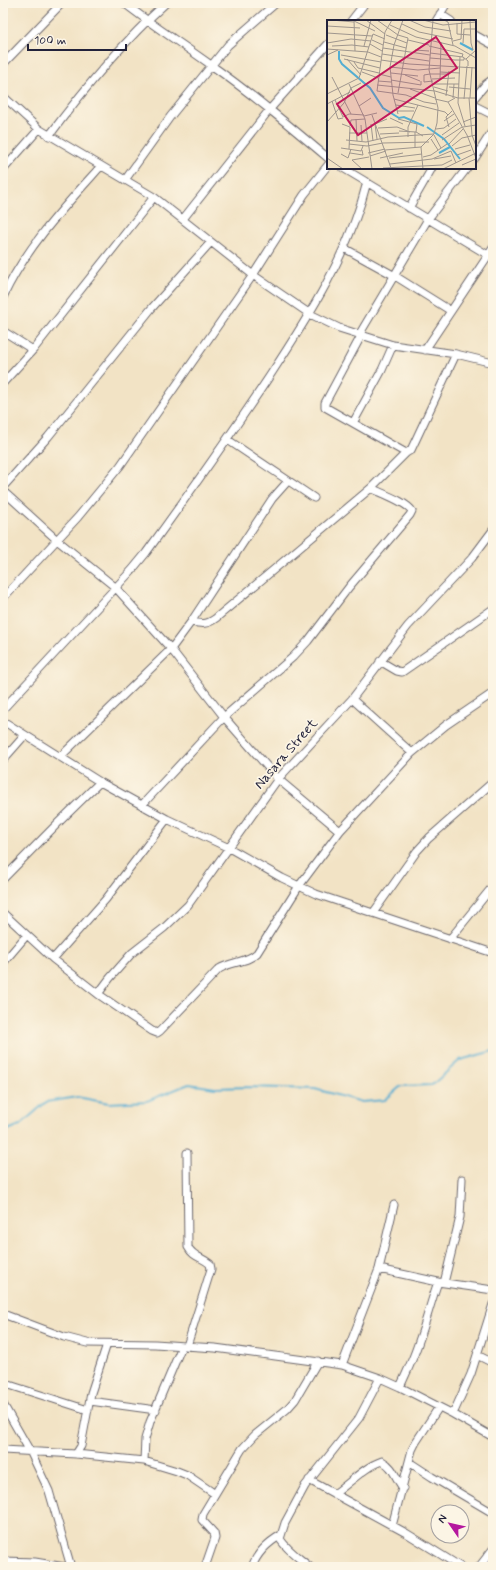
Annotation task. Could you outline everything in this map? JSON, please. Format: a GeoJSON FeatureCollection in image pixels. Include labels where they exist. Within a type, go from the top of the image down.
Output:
{"type":"FeatureCollection","features":[{"type":"Feature","properties":{"kind":"street"},"geometry":{"type":"LineString","coordinates":[[3,64],[62,3]]}},
{"type":"Feature","properties":{"kind":"street"},"geometry":{"type":"LineString","coordinates":[[124,3],[146,21],[212,65],[270,109],[327,157]]}},
{"type":"Feature","properties":{"kind":"street"},"geometry":{"type":"LineString","coordinates":[[49,136],[75,101],[146,21],[166,3]]}},
{"type":"Feature","properties":{"kind":"street"},"geometry":{"type":"LineString","coordinates":[[125,180],[170,117],[228,45],[276,3]]}},
{"type":"Feature","properties":{"kind":"street"},"geometry":{"type":"LineString","coordinates":[[352,20],[365,3]]}},
{"type":"Feature","properties":{"kind":"street"},"geometry":{"type":"LineString","coordinates":[[437,20],[447,3]]}},
{"type":"Feature","properties":{"kind":"street"},"geometry":{"type":"LineString","coordinates":[[440,14],[450,20]]}},
{"type":"Feature","properties":{"kind":"street"},"geometry":{"type":"LineString","coordinates":[[476,34],[492,42]]}},
{"type":"Feature","properties":{"kind":"street"},"geometry":{"type":"LineString","coordinates":[[183,219],[270,109],[327,45]]}},
{"type":"Feature","properties":{"kind":"street"},"geometry":{"type":"LineString","coordinates":[[476,96],[486,84],[493,79]]}},
{"type":"Feature","properties":{"kind":"street"},"geometry":{"type":"LineString","coordinates":[[3,96],[39,129],[154,197],[253,275],[310,314],[360,336],[393,345],[456,354],[493,363]]}},
{"type":"Feature","properties":{"kind":"street"},"geometry":{"type":"LineString","coordinates":[[476,106],[493,115]]}},
{"type":"Feature","properties":{"kind":"street"},"geometry":{"type":"LineString","coordinates":[[3,170],[39,129]]}},
{"type":"Feature","properties":{"kind":"street"},"geometry":{"type":"LineString","coordinates":[[476,156],[493,130]]}},
{"type":"Feature","properties":{"kind":"street"},"geometry":{"type":"LineString","coordinates":[[3,297],[29,252],[63,208],[101,166]]}},
{"type":"Feature","properties":{"kind":"street"},"geometry":{"type":"LineString","coordinates":[[3,598],[99,493],[120,466],[253,275],[304,195],[327,166]]}},
{"type":"Feature","properties":{"kind":"street"},"geometry":{"type":"LineString","coordinates":[[344,169],[488,255]]}},
{"type":"Feature","properties":{"kind":"street"},"geometry":{"type":"LineString","coordinates":[[409,208],[431,169]]}},
{"type":"Feature","properties":{"kind":"street"},"geometry":{"type":"LineString","coordinates":[[406,453],[326,408],[324,405],[360,336],[428,219],[466,169]]}},
{"type":"Feature","properties":{"kind":"street"},"geometry":{"type":"LineString","coordinates":[[3,709],[146,553],[228,440],[310,314],[344,248],[358,215],[367,182]]}},
{"type":"Feature","properties":{"kind":"street"},"geometry":{"type":"LineString","coordinates":[[3,382],[33,350],[154,197]]}},
{"type":"Feature","properties":{"kind":"street"},"geometry":{"type":"LineString","coordinates":[[3,487],[48,437],[151,309],[211,242]]}},
{"type":"Feature","properties":{"kind":"street"},"geometry":{"type":"LineString","coordinates":[[344,248],[394,276],[451,311]]}},
{"type":"Feature","properties":{"kind":"street"},"geometry":{"type":"LineString","coordinates":[[425,350],[493,248]]}},
{"type":"Feature","properties":{"kind":"street"},"geometry":{"type":"LineString","coordinates":[[3,330],[33,350]]}},
{"type":"Feature","properties":{"kind":"street"},"geometry":{"type":"LineString","coordinates":[[353,423],[382,370],[393,345]]}},
{"type":"Feature","properties":{"kind":"street"},"geometry":{"type":"LineString","coordinates":[[191,622],[204,624],[209,623],[216,618],[371,488],[406,453],[411,450],[456,354]]}},
{"type":"Feature","properties":{"kind":"street"},"geometry":{"type":"LineString","coordinates":[[228,440],[314,498]]}},
{"type":"Feature","properties":{"kind":"street"},"geometry":{"type":"LineString","coordinates":[[60,757],[171,648],[191,622],[272,499],[288,481]]}},
{"type":"Feature","properties":{"kind":"street"},"geometry":{"type":"LineString","coordinates":[[142,805],[224,716],[293,657],[308,641],[349,587],[410,515],[412,511],[410,508],[371,488]]}},
{"type":"Feature","properties":{"kind":"street"},"geometry":{"type":"LineString","coordinates":[[3,491],[57,540],[115,587],[171,648],[224,716],[278,779],[340,831]]}},
{"type":"Feature","properties":{"kind":"street","name":"Nasara Street"},"geometry":{"type":"LineString","coordinates":[[98,994],[110,978],[132,954],[164,928],[188,904],[278,779],[352,698],[408,626],[472,558],[493,530]]}},
{"type":"Feature","properties":{"kind":"street"},"geometry":{"type":"LineString","coordinates":[[380,661],[402,672],[493,609]]}},
{"type":"Feature","properties":{"kind":"street"},"geometry":{"type":"LineString","coordinates":[[3,913],[26,936],[53,959],[98,994],[157,1033],[219,969],[226,965],[252,958],[257,953],[299,886],[340,831],[412,753],[446,725],[493,693]]}},
{"type":"Feature","properties":{"kind":"street"},"geometry":{"type":"LineString","coordinates":[[352,698],[412,753]]}},
{"type":"Feature","properties":{"kind":"street"},"geometry":{"type":"LineString","coordinates":[[3,721],[100,782],[167,819],[229,848],[282,878],[316,894],[493,953]]}},
{"type":"Feature","properties":{"kind":"street"},"geometry":{"type":"LineString","coordinates":[[3,760],[25,735]]}},
{"type":"Feature","properties":{"kind":"street"},"geometry":{"type":"LineString","coordinates":[[3,879],[100,782]]}},
{"type":"Feature","properties":{"kind":"street"},"geometry":{"type":"LineString","coordinates":[[372,913],[408,862],[421,847],[493,782]]}},
{"type":"Feature","properties":{"kind":"street"},"geometry":{"type":"LineString","coordinates":[[53,959],[106,899],[167,819]]}},
{"type":"Feature","properties":{"kind":"street"},"geometry":{"type":"LineString","coordinates":[[450,939],[493,886]]}},
{"type":"Feature","properties":{"kind":"street"},"geometry":{"type":"LineString","coordinates":[[3,963],[26,936]]}},
{"type":"Feature","properties":{"kind":"street"},"geometry":{"type":"LineString","coordinates":[[144,1461],[145,1439],[184,1346],[211,1269],[210,1264],[205,1259],[194,1256],[188,1247],[187,1153]]}},
{"type":"Feature","properties":{"kind":"street"},"geometry":{"type":"LineString","coordinates":[[400,1387],[420,1340],[428,1310],[441,1282],[460,1217],[462,1179]]}},
{"type":"Feature","properties":{"kind":"street"},"geometry":{"type":"LineString","coordinates":[[342,1365],[379,1269],[394,1204]]}},
{"type":"Feature","properties":{"kind":"street"},"geometry":{"type":"LineString","coordinates":[[379,1269],[441,1282],[493,1290]]}},
{"type":"Feature","properties":{"kind":"street"},"geometry":{"type":"LineString","coordinates":[[453,1414],[477,1355],[493,1304]]}},
{"type":"Feature","properties":{"kind":"street"},"geometry":{"type":"LineString","coordinates":[[3,1314],[64,1337],[87,1343],[155,1344],[215,1348],[342,1365],[380,1378],[400,1387],[453,1414],[493,1437]]}},
{"type":"Feature","properties":{"kind":"street"},"geometry":{"type":"LineString","coordinates":[[76,1454],[81,1446],[90,1401],[107,1344]]}},
{"type":"Feature","properties":{"kind":"street"},"geometry":{"type":"LineString","coordinates":[[477,1355],[493,1363]]}},
{"type":"Feature","properties":{"kind":"street"},"geometry":{"type":"LineString","coordinates":[[205,1567],[215,1538],[214,1533],[201,1518],[242,1448],[291,1404],[318,1361]]}},
{"type":"Feature","properties":{"kind":"street"},"geometry":{"type":"LineString","coordinates":[[310,1567],[290,1551],[280,1539],[285,1523],[309,1480],[359,1418],[380,1378]]}},
{"type":"Feature","properties":{"kind":"street"},"geometry":{"type":"LineString","coordinates":[[3,1383],[88,1410]]}},
{"type":"Feature","properties":{"kind":"street"},"geometry":{"type":"LineString","coordinates":[[90,1401],[156,1410]]}},
{"type":"Feature","properties":{"kind":"street"},"geometry":{"type":"LineString","coordinates":[[3,1404],[31,1453],[49,1491],[71,1567]]}},
{"type":"Feature","properties":{"kind":"street"},"geometry":{"type":"LineString","coordinates":[[392,1526],[409,1462],[416,1442],[439,1407]]}},
{"type":"Feature","properties":{"kind":"street"},"geometry":{"type":"LineString","coordinates":[[3,1450],[31,1453],[76,1454],[144,1461],[187,1475],[215,1494]]}},
{"type":"Feature","properties":{"kind":"street"},"geometry":{"type":"LineString","coordinates":[[334,1494],[362,1472],[382,1461],[394,1470],[403,1488]]}},
{"type":"Feature","properties":{"kind":"street"},"geometry":{"type":"LineString","coordinates":[[409,1462],[493,1513]]}},
{"type":"Feature","properties":{"kind":"street"},"geometry":{"type":"LineString","coordinates":[[309,1480],[392,1526],[461,1567]]}},
{"type":"Feature","properties":{"kind":"street"},"geometry":{"type":"LineString","coordinates":[[252,1567],[266,1546],[273,1539],[282,1535]]}},
{"type":"Feature","properties":{"kind":"street"},"geometry":{"type":"LineString","coordinates":[[478,1567],[493,1549]]}},
{"type":"Feature","properties":{"kind":"street"},"geometry":{"type":"LineString","coordinates":[[3,1561],[35,1562],[65,1567]]}},
{"type":"Feature","properties":{"kind":"waterway"},"geometry":{"type":"LineString","coordinates":[[3,1132],[20,1125],[46,1102],[77,1097],[109,1103],[147,1101],[189,1084],[215,1088],[250,1087],[315,1089],[362,1102],[385,1100],[401,1086],[432,1085],[460,1060],[493,1051]]}}]}
